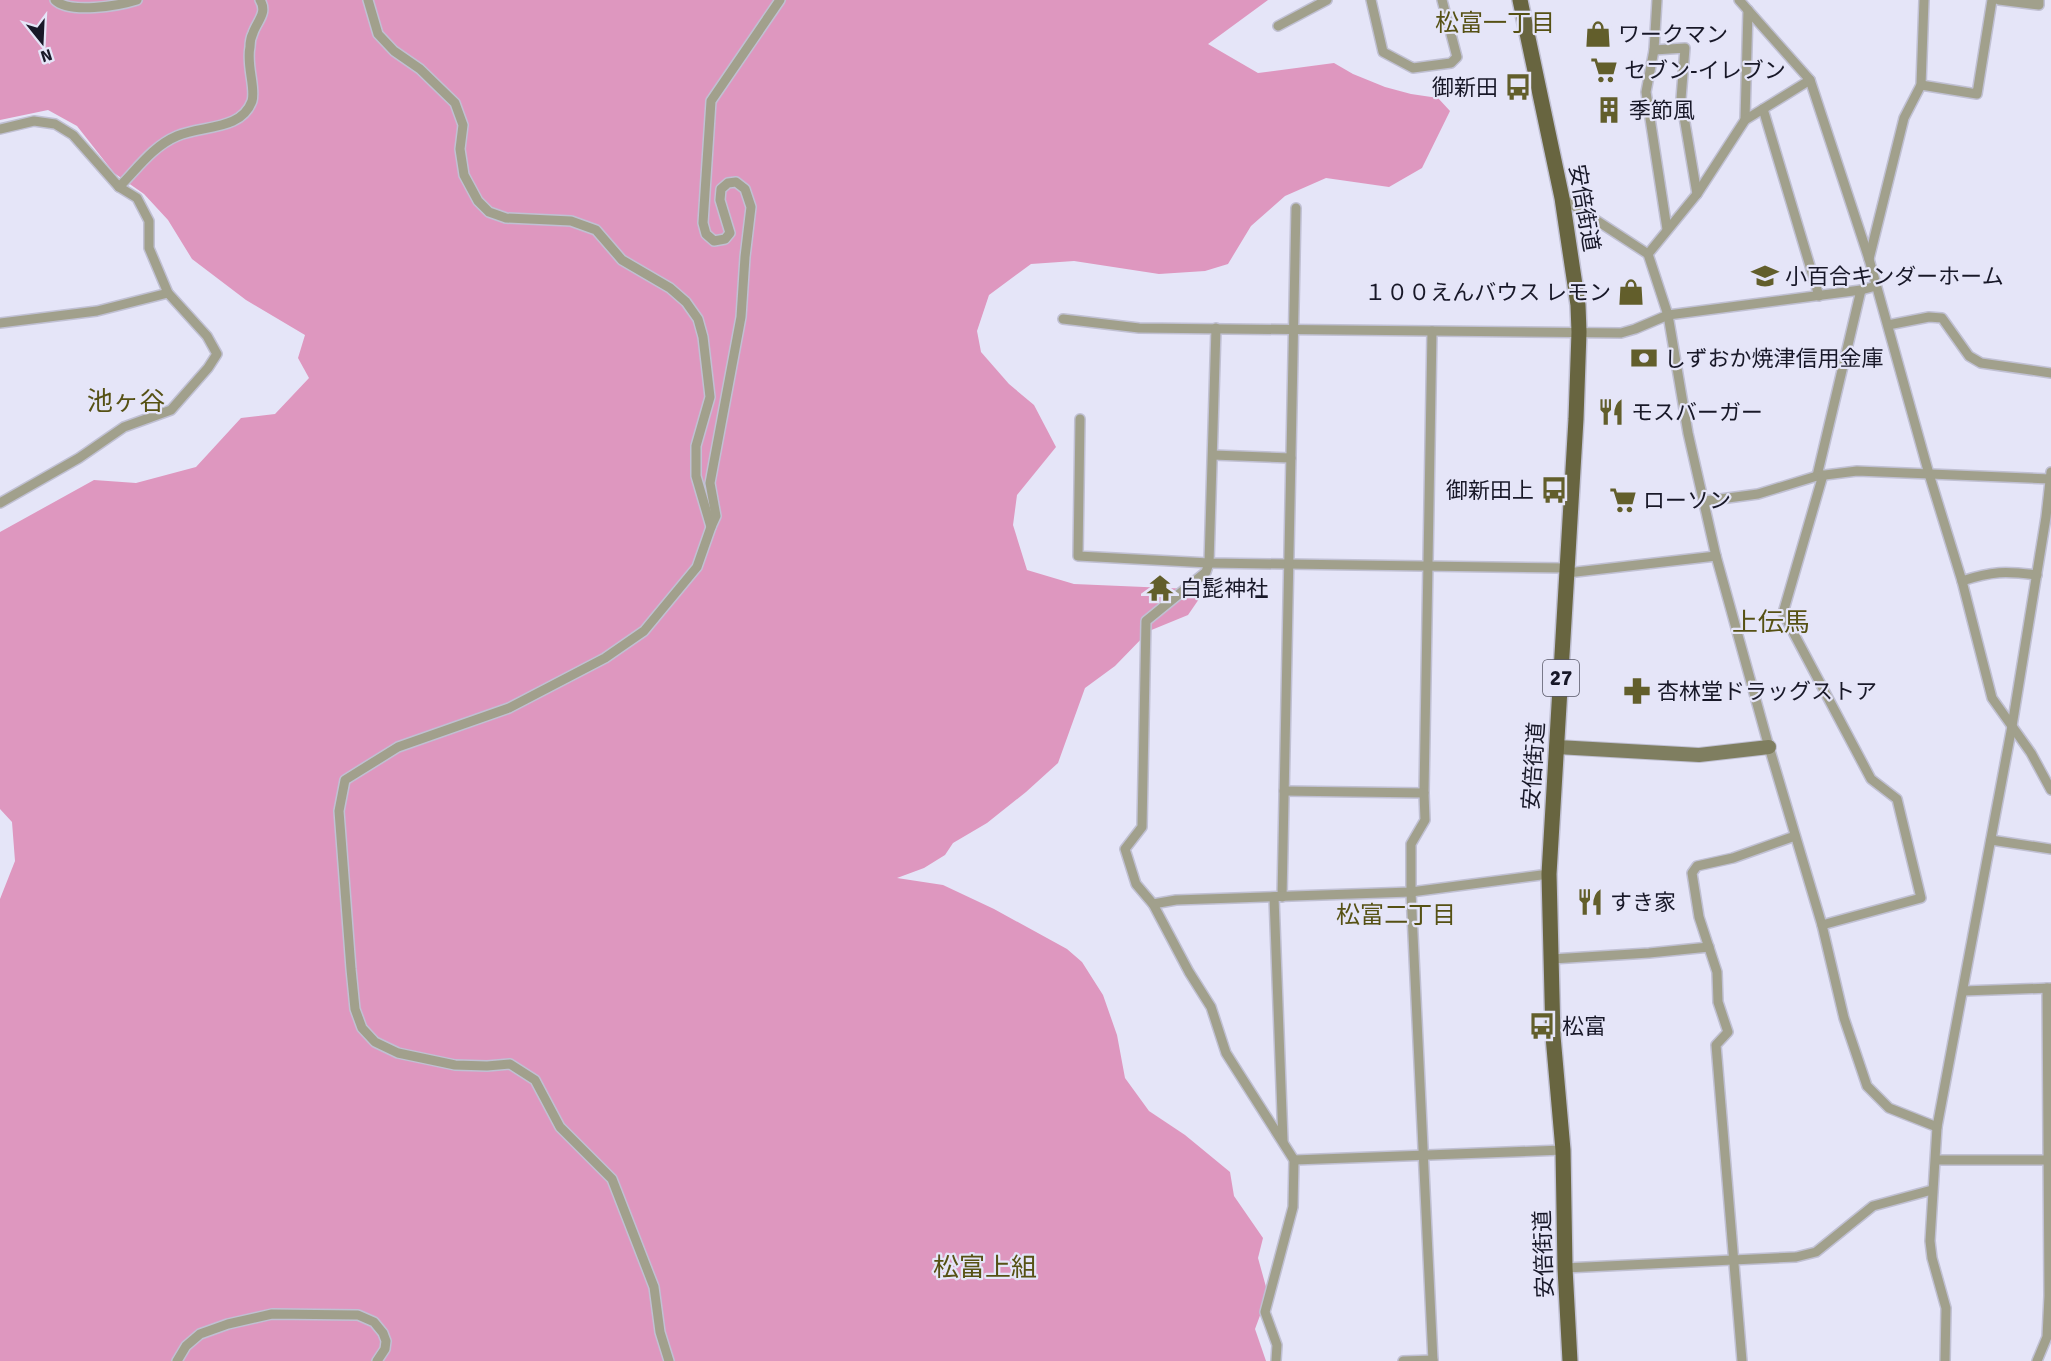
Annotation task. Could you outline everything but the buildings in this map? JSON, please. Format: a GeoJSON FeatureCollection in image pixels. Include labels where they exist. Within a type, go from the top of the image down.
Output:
{"type":"FeatureCollection","features":[{"type":"Feature","properties":{"kind":"main road","name":"安倍街道"},"geometry":{"type":"LineString","coordinates":[[1521,0],[1562,198],[1578,305],[1579,332],[1568,571],[1549,874],[1553,1036],[1563,1150],[1565,1268],[1570,1361]]}},
{"type":"Feature","properties":{"kind":"street"},"geometry":{"type":"LineString","coordinates":[[55,0],[60,5],[76,8],[125,4],[137,0]]}},
{"type":"Feature","properties":{"kind":"street"},"geometry":{"type":"LineString","coordinates":[[119,187],[156,149],[177,136],[235,121],[247,111],[253,98],[248,68],[249,51],[253,33],[262,18],[263,6],[260,0]]}},
{"type":"Feature","properties":{"kind":"street"},"geometry":{"type":"LineString","coordinates":[[368,0],[378,34],[394,51],[420,69],[456,103],[463,125],[460,149],[464,175],[478,201],[489,212],[506,218],[571,221],[596,230],[622,260],[670,288],[686,302],[698,319],[704,337],[710,398],[696,446],[696,476],[711,527]]}},
{"type":"Feature","properties":{"kind":"street"},"geometry":{"type":"LineString","coordinates":[[669,1361],[660,1332],[654,1287],[612,1179],[560,1127],[535,1080],[510,1064],[454,1065],[398,1053],[375,1042],[362,1028],[355,1009],[339,811],[345,780],[398,747],[509,708],[605,658],[644,631],[698,567],[717,516],[710,483],[741,317],[751,207],[745,189],[735,183],[728,183],[721,189],[720,200],[730,233],[725,240],[714,241],[706,234],[703,223],[711,101],[780,0]]}},
{"type":"Feature","properties":{"kind":"street"},"geometry":{"type":"LineString","coordinates":[[1278,26],[1327,0]]}},
{"type":"Feature","properties":{"kind":"street"},"geometry":{"type":"LineString","coordinates":[[1371,0],[1383,52],[1413,68],[1451,63],[1456,57],[1442,0]]}},
{"type":"Feature","properties":{"kind":"street"},"geometry":{"type":"LineString","coordinates":[[1657,0],[1654,50],[1646,92],[1667,229]]}},
{"type":"Feature","properties":{"kind":"street"},"geometry":{"type":"LineString","coordinates":[[1738,0],[1810,80],[1869,259],[1929,474],[1962,581],[1992,698],[2031,753],[2051,790]]}},
{"type":"Feature","properties":{"kind":"street"},"geometry":{"type":"LineString","coordinates":[[1869,259],[1904,117],[1921,85],[1924,0]]}},
{"type":"Feature","properties":{"kind":"street"},"geometry":{"type":"LineString","coordinates":[[1921,85],[1977,94],[1992,0]]}},
{"type":"Feature","properties":{"kind":"street"},"geometry":{"type":"LineString","coordinates":[[1999,0],[2039,5],[2039,0]]}},
{"type":"Feature","properties":{"kind":"street"},"geometry":{"type":"LineString","coordinates":[[1745,120],[1748,10]]}},
{"type":"Feature","properties":{"kind":"street"},"geometry":{"type":"LineString","coordinates":[[1654,50],[1684,48],[1682,99],[1697,194]]}},
{"type":"Feature","properties":{"kind":"street"},"geometry":{"type":"LineString","coordinates":[[1648,254],[1697,194],[1745,120],[1810,80]]}},
{"type":"Feature","properties":{"kind":"street"},"geometry":{"type":"LineString","coordinates":[[1763,109],[1819,296]]}},
{"type":"Feature","properties":{"kind":"street"},"geometry":{"type":"LineString","coordinates":[[0,129],[34,122],[55,124],[73,135],[119,187],[137,198],[149,221],[150,248],[168,293],[207,336],[217,354],[208,368],[171,410],[124,427],[79,458],[0,503]]}},
{"type":"Feature","properties":{"kind":"street"},"geometry":{"type":"LineString","coordinates":[[1562,198],[1648,254],[1668,315],[1688,433],[1716,556],[1822,925],[1844,1018],[1867,1086],[1889,1108],[1937,1126]]}},
{"type":"Feature","properties":{"kind":"street"},"geometry":{"type":"LineString","coordinates":[[1284,1143],[1278,897],[1284,791],[1296,208]]}},
{"type":"Feature","properties":{"kind":"street"},"geometry":{"type":"LineString","coordinates":[[1063,318],[1139,328],[1621,333],[1668,315],[1819,296],[1876,286]]}},
{"type":"Feature","properties":{"kind":"street"},"geometry":{"type":"LineString","coordinates":[[1822,925],[1921,898],[1897,800],[1871,779],[1784,613],[1820,475],[1861,290]]}},
{"type":"Feature","properties":{"kind":"street"},"geometry":{"type":"LineString","coordinates":[[0,323],[96,311],[168,293]]}},
{"type":"Feature","properties":{"kind":"street"},"geometry":{"type":"LineString","coordinates":[[1888,325],[1929,317],[1942,318],[1969,356],[1981,363],[2051,373]]}},
{"type":"Feature","properties":{"kind":"street"},"geometry":{"type":"LineString","coordinates":[[1216,328],[1209,563],[1206,572],[1146,621],[1142,827],[1125,849],[1136,884],[1153,904],[1189,972],[1211,1007],[1226,1053],[1294,1160],[1293,1208],[1265,1312],[1277,1345],[1276,1361]]}},
{"type":"Feature","properties":{"kind":"street"},"geometry":{"type":"LineString","coordinates":[[1403,1361],[1433,1360],[1411,892],[1411,844],[1425,820],[1432,331]]}},
{"type":"Feature","properties":{"kind":"street"},"geometry":{"type":"LineString","coordinates":[[1080,419],[1078,556],[1209,563],[1428,566],[1568,571],[1716,556]]}},
{"type":"Feature","properties":{"kind":"street"},"geometry":{"type":"LineString","coordinates":[[1213,455],[1291,458]]}},
{"type":"Feature","properties":{"kind":"street"},"geometry":{"type":"LineString","coordinates":[[1705,501],[1758,494],[1820,475],[1857,471],[2051,476],[2048,517],[2012,726],[1937,1126],[1930,1241],[1932,1258],[1946,1308],[1945,1361]]}},
{"type":"Feature","properties":{"kind":"street"},"geometry":{"type":"LineString","coordinates":[[1962,581],[1986,573],[2009,572],[2037,575]]}},
{"type":"Feature","properties":{"kind":"street"},"geometry":{"type":"LineString","coordinates":[[1557,747],[1699,755],[1769,747]]}},
{"type":"Feature","properties":{"kind":"street"},"geometry":{"type":"LineString","coordinates":[[1284,791],[1424,793]]}},
{"type":"Feature","properties":{"kind":"street"},"geometry":{"type":"LineString","coordinates":[[1742,1361],[1716,1045],[1728,1032],[1718,1002],[1717,972],[1699,916],[1692,873],[1697,866],[1733,858],[1795,836]]}},
{"type":"Feature","properties":{"kind":"street"},"geometry":{"type":"LineString","coordinates":[[1991,840],[2051,849]]}},
{"type":"Feature","properties":{"kind":"street"},"geometry":{"type":"LineString","coordinates":[[1153,904],[1176,900],[1411,892],[1549,874]]}},
{"type":"Feature","properties":{"kind":"street"},"geometry":{"type":"LineString","coordinates":[[1552,959],[1709,947]]}},
{"type":"Feature","properties":{"kind":"street"},"geometry":{"type":"LineString","coordinates":[[1963,991],[2049,988],[2050,1296],[2047,1337],[2037,1361]]}},
{"type":"Feature","properties":{"kind":"street"},"geometry":{"type":"LineString","coordinates":[[1294,1160],[1563,1150]]}},
{"type":"Feature","properties":{"kind":"street"},"geometry":{"type":"LineString","coordinates":[[1936,1160],[2050,1160]]}},
{"type":"Feature","properties":{"kind":"street"},"geometry":{"type":"LineString","coordinates":[[1565,1268],[1796,1257],[1816,1252],[1873,1206],[1932,1190]]}},
{"type":"Feature","properties":{"kind":"street"},"geometry":{"type":"LineString","coordinates":[[177,1361],[186,1346],[200,1334],[228,1324],[272,1314],[358,1316],[374,1322],[384,1333],[386,1341],[385,1349],[377,1361]]}},
{"type":"Feature","properties":{"kind":"shaded area"},"geometry":{"type":"Polygon","coordinates":[[[0,0],[1268,0],[1208,44],[1258,73],[1334,63],[1353,74],[1385,87],[1438,98],[1450,111],[1422,168],[1389,187],[1326,178],[1285,196],[1251,226],[1228,264],[1205,271],[1159,274],[1074,261],[1031,264],[989,295],[977,331],[981,352],[1009,384],[1034,405],[1056,447],[1017,495],[1013,525],[1027,570],[1074,584],[1191,589],[1199,599],[1188,615],[1149,631],[1115,666],[1085,688],[1058,763],[987,823],[953,843],[945,855],[924,868],[897,878],[943,885],[994,909],[1067,949],[1082,962],[1103,995],[1117,1035],[1125,1078],[1149,1111],[1185,1135],[1230,1172],[1234,1196],[1263,1238],[1258,1258],[1268,1294],[1255,1329],[1266,1361],[0,1361],[0,899],[15,861],[12,822],[0,809],[0,532],[94,480],[136,483],[196,467],[241,418],[275,414],[309,378],[298,358],[305,335],[246,300],[192,259],[168,220],[144,194],[114,173],[77,126],[48,110],[0,120],[0,0]]]}},
{"type":"Feature","properties":{"kind":"place","name":"ワークマン"},"geometry":{"type":"Point","coordinates":[1598,34]}},
{"type":"Feature","properties":{"kind":"place","name":"セブン-イレブン"},"geometry":{"type":"Point","coordinates":[1604,70]}},
{"type":"Feature","properties":{"kind":"place","name":"御新田"},"geometry":{"type":"Point","coordinates":[1518,87]}},
{"type":"Feature","properties":{"kind":"place","name":"季節風"},"geometry":{"type":"Point","coordinates":[1609,110]}},
{"type":"Feature","properties":{"kind":"place","name":"小百合キンダーホーム"},"geometry":{"type":"Point","coordinates":[1765,276]}},
{"type":"Feature","properties":{"kind":"place","name":"１００えんバウス レモン"},"geometry":{"type":"Point","coordinates":[1631,292]}},
{"type":"Feature","properties":{"kind":"place","name":"しずおか焼津信用金庫"},"geometry":{"type":"Point","coordinates":[1644,358]}},
{"type":"Feature","properties":{"kind":"place","name":"モスバーガー"},"geometry":{"type":"Point","coordinates":[1611,412]}},
{"type":"Feature","properties":{"kind":"place","name":"御新田上"},"geometry":{"type":"Point","coordinates":[1554,490]}},
{"type":"Feature","properties":{"kind":"place","name":"ローソン"},"geometry":{"type":"Point","coordinates":[1623,500]}},
{"type":"Feature","properties":{"kind":"place","name":"白髭神社"},"geometry":{"type":"Point","coordinates":[1160,588]}},
{"type":"Feature","properties":{"kind":"place","name":"杏林堂ドラッグストア"},"geometry":{"type":"Point","coordinates":[1637,691]}},
{"type":"Feature","properties":{"kind":"place","name":"すき家"},"geometry":{"type":"Point","coordinates":[1590,902]}},
{"type":"Feature","properties":{"kind":"place","name":"松富"},"geometry":{"type":"Point","coordinates":[1542,1026]}},
{"type":"Feature","properties":{"kind":"district","name":"松富一丁目"},"geometry":{"type":"Point","coordinates":[1495,23]}},
{"type":"Feature","properties":{"kind":"district","name":"池ヶ谷"},"geometry":{"type":"Point","coordinates":[126,401]}},
{"type":"Feature","properties":{"kind":"district","name":"上伝馬"},"geometry":{"type":"Point","coordinates":[1771,622]}},
{"type":"Feature","properties":{"kind":"district","name":"松富二丁目"},"geometry":{"type":"Point","coordinates":[1396,915]}},
{"type":"Feature","properties":{"kind":"district","name":"松富上組"},"geometry":{"type":"Point","coordinates":[985,1267]}}]}
